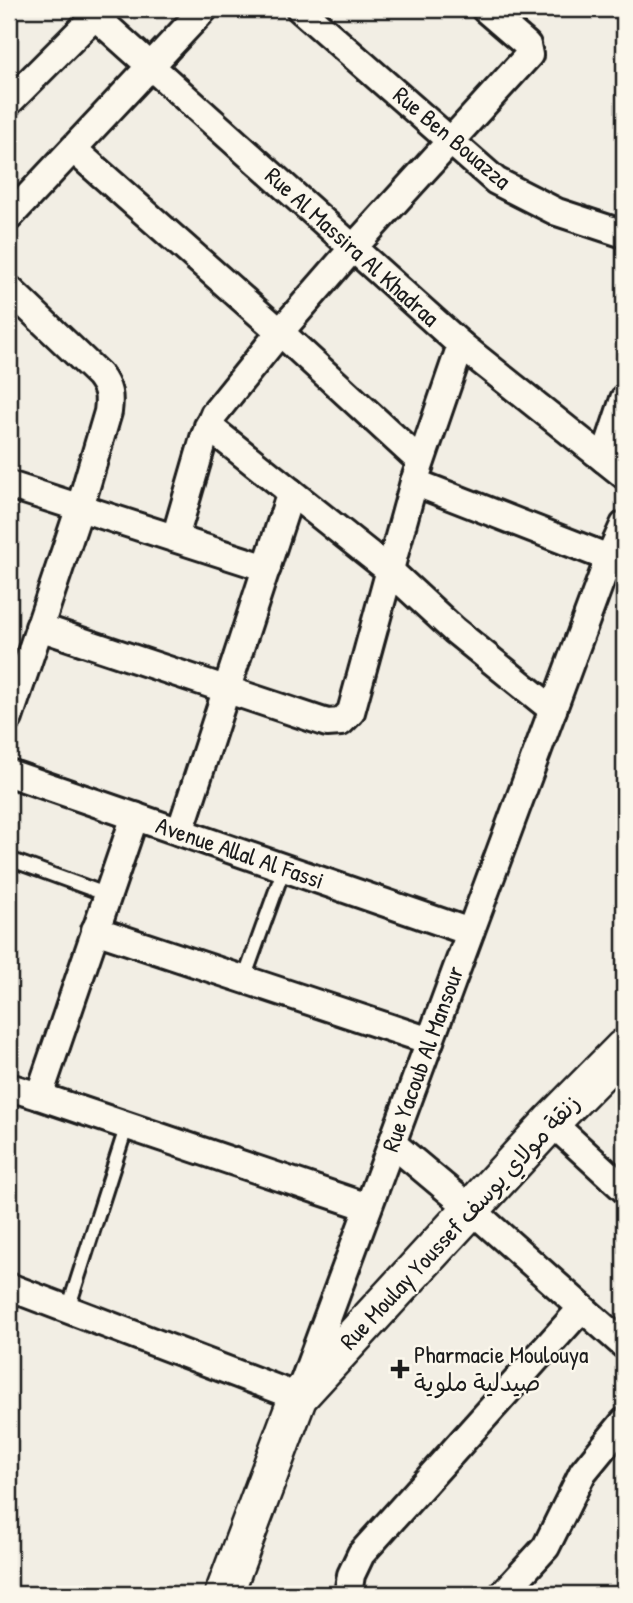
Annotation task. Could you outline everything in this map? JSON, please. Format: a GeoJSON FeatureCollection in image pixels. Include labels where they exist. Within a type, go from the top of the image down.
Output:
{"type":"FeatureCollection","features":[{"type":"Feature","properties":{"kind":"street"},"geometry":{"type":"LineString","coordinates":[[9,217],[204,9]]}},
{"type":"Feature","properties":{"kind":"street","name":"Rue Ben Bouazza"},"geometry":{"type":"LineString","coordinates":[[300,9],[496,181],[557,212],[624,234]]}},
{"type":"Feature","properties":{"kind":"street"},"geometry":{"type":"LineString","coordinates":[[175,538],[208,426],[214,414],[353,248],[530,52],[527,45],[485,9]]}},
{"type":"Feature","properties":{"kind":"street"},"geometry":{"type":"LineString","coordinates":[[9,102],[91,12]]}},
{"type":"Feature","properties":{"kind":"street","name":"Rue Al Massira Al Khadraa"},"geometry":{"type":"LineString","coordinates":[[91,12],[461,345],[614,467]]}},
{"type":"Feature","properties":{"kind":"street"},"geometry":{"type":"LineString","coordinates":[[73,149],[280,332],[417,471],[609,558]]}},
{"type":"Feature","properties":{"kind":"street"},"geometry":{"type":"LineString","coordinates":[[9,289],[108,386],[108,412],[80,508],[39,627],[16,670],[9,719]]}},
{"type":"Feature","properties":{"kind":"street"},"geometry":{"type":"LineString","coordinates":[[39,627],[327,723],[341,722],[351,712],[417,471],[461,345]]}},
{"type":"Feature","properties":{"kind":"street"},"geometry":{"type":"LineString","coordinates":[[614,467],[624,399]]}},
{"type":"Feature","properties":{"kind":"street"},"geometry":{"type":"LineString","coordinates":[[208,426],[389,570],[454,630],[553,710]]}},
{"type":"Feature","properties":{"kind":"street"},"geometry":{"type":"LineString","coordinates":[[9,485],[267,568]]}},
{"type":"Feature","properties":{"kind":"street"},"geometry":{"type":"LineString","coordinates":[[180,832],[291,492]]}},
{"type":"Feature","properties":{"kind":"street","name":"Rue Yacoub Al Mansour"},"geometry":{"type":"LineString","coordinates":[[224,1594],[609,558],[624,526]]}},
{"type":"Feature","properties":{"kind":"street","name":"Avenue Allal Al Fassi"},"geometry":{"type":"LineString","coordinates":[[9,773],[470,932]]}},
{"type":"Feature","properties":{"kind":"street"},"geometry":{"type":"LineString","coordinates":[[38,1096],[135,816]]}},
{"type":"Feature","properties":{"kind":"street"},"geometry":{"type":"LineString","coordinates":[[95,930],[430,1041]]}},
{"type":"Feature","properties":{"kind":"street","name":"Rue Moulay Youssef زنقة مولاي يوسف"},"geometry":{"type":"LineString","coordinates":[[298,1397],[551,1122],[624,1048]]}},
{"type":"Feature","properties":{"kind":"street"},"geometry":{"type":"LineString","coordinates":[[9,1087],[368,1207]]}},
{"type":"Feature","properties":{"kind":"street"},"geometry":{"type":"LineString","coordinates":[[551,1122],[624,1189]]}},
{"type":"Feature","properties":{"kind":"street"},"geometry":{"type":"LineString","coordinates":[[392,1143],[624,1345]]}},
{"type":"Feature","properties":{"kind":"street"},"geometry":{"type":"LineString","coordinates":[[9,1287],[298,1397]]}},
{"type":"Feature","properties":{"kind":"street"},"geometry":{"type":"LineString","coordinates":[[348,1594],[351,1575],[361,1554],[582,1308]]}},
{"type":"Feature","properties":{"kind":"street"},"geometry":{"type":"LineString","coordinates":[[503,1594],[546,1547],[583,1472],[624,1422]]}},
{"type":"Feature","properties":{"kind":"lane"},"geometry":{"type":"LineString","coordinates":[[9,859],[107,895]]}},
{"type":"Feature","properties":{"kind":"lane"},"geometry":{"type":"LineString","coordinates":[[244,979],[284,868]]}},
{"type":"Feature","properties":{"kind":"lane"},"geometry":{"type":"LineString","coordinates":[[68,1309],[127,1125]]}},
{"type":"Feature","properties":{"kind":"place","name":"Pharmacie Moulouya صيدلية ملوية"},"geometry":{"type":"Point","coordinates":[400,1369]}}]}
